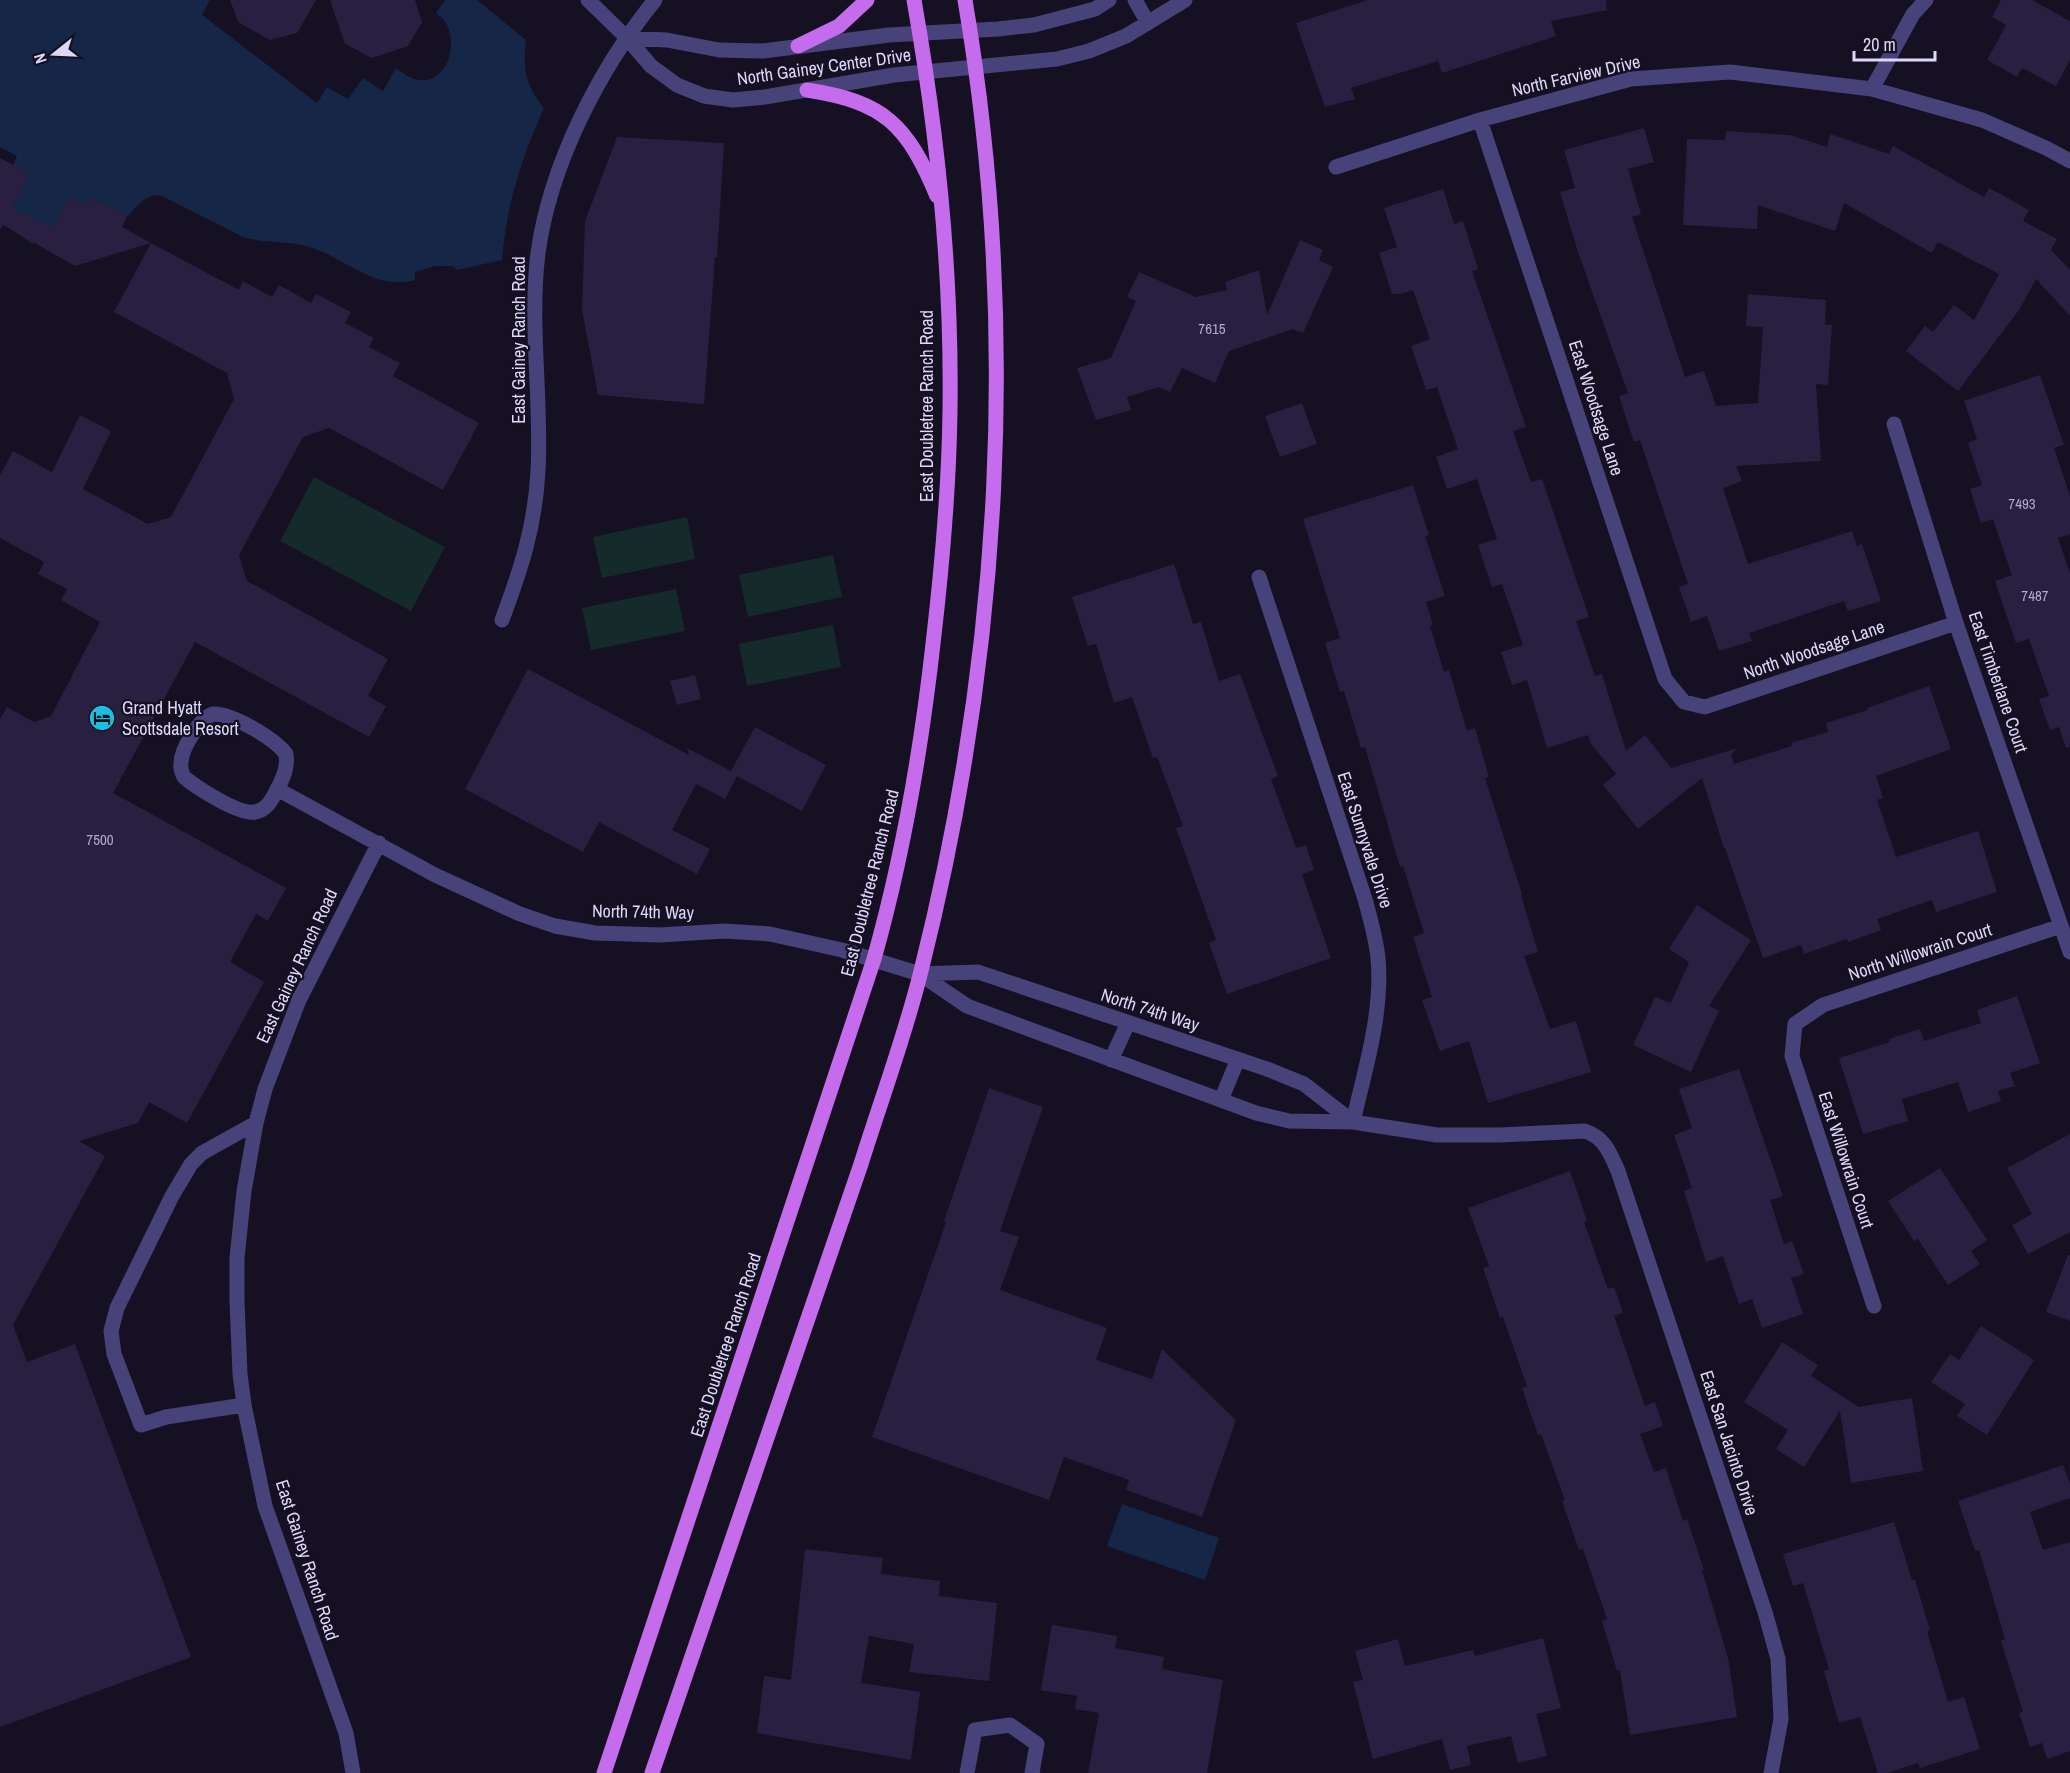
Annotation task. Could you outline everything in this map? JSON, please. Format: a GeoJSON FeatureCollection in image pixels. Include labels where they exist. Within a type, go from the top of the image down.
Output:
{"type":"FeatureCollection","features":[{"type":"Feature","properties":{"kind":"main road"},"geometry":{"type":"LineString","coordinates":[[798,46],[839,26],[867,0]]}},
{"type":"Feature","properties":{"kind":"main road","name":"East Doubletree Ranch Road"},"geometry":{"type":"LineString","coordinates":[[604,1773],[874,959],[896,875],[915,784],[929,685],[947,502],[950,411],[948,315],[937,150],[915,0]]}},
{"type":"Feature","properties":{"kind":"main road"},"geometry":{"type":"LineString","coordinates":[[652,1773],[857,1175],[920,974],[963,775],[982,636],[993,531],[996,466],[996,319],[986,168],[976,68],[965,0]]}},
{"type":"Feature","properties":{"kind":"main road"},"geometry":{"type":"LineString","coordinates":[[807,90],[851,99],[871,106],[887,117],[902,132],[918,157],[942,210]]}},
{"type":"Feature","properties":{"kind":"street","name":"North Gainey Center Drive"},"geometry":{"type":"LineString","coordinates":[[588,0],[627,38],[651,66],[677,85],[704,96],[733,100],[755,99],[894,75],[1057,59],[1089,51],[1126,36],[1185,0]]}},
{"type":"Feature","properties":{"kind":"street","name":"East Gainey Ranch Road"},"geometry":{"type":"LineString","coordinates":[[502,620],[524,558],[532,525],[535,499],[539,429],[536,301],[538,255],[543,223],[561,160],[600,84],[627,38],[655,0]]}},
{"type":"Feature","properties":{"kind":"street","name":"North Gainey Center Drive"},"geometry":{"type":"LineString","coordinates":[[627,38],[667,40],[719,50],[741,51],[889,34],[970,31],[1034,25],[1095,9],[1109,0]]}},
{"type":"Feature","properties":{"kind":"street"},"geometry":{"type":"LineString","coordinates":[[1135,0],[1148,23]]}},
{"type":"Feature","properties":{"kind":"street"},"geometry":{"type":"LineString","coordinates":[[1872,89],[1913,14],[1926,0]]}},
{"type":"Feature","properties":{"kind":"street","name":"North Farview Drive"},"geometry":{"type":"LineString","coordinates":[[1336,167],[1480,120],[1631,79],[1730,72],[1872,89],[1982,120],[2070,161]]}},
{"type":"Feature","properties":{"kind":"street","name":"East Woodsage Lane"},"geometry":{"type":"LineString","coordinates":[[1480,120],[1665,679],[1684,702]]}},
{"type":"Feature","properties":{"kind":"street","name":"East Timberlane Court"},"geometry":{"type":"LineString","coordinates":[[1894,424],[1956,622],[2070,952]]}},
{"type":"Feature","properties":{"kind":"street","name":"East Sunnyvale Drive"},"geometry":{"type":"LineString","coordinates":[[1259,577],[1365,899],[1377,948],[1378,1005],[1353,1122]]}},
{"type":"Feature","properties":{"kind":"street","name":"North Woodsage Lane"},"geometry":{"type":"LineString","coordinates":[[1684,702],[1705,707],[1956,622]]}},
{"type":"Feature","properties":{"kind":"street"},"geometry":{"type":"LineString","coordinates":[[220,714],[275,742],[286,754],[287,763],[286,771],[277,789],[268,805],[262,810],[246,812],[184,777],[181,771],[182,755],[201,721],[206,716],[220,714]]}},
{"type":"Feature","properties":{"kind":"street","name":"North 74th Way"},"geometry":{"type":"LineString","coordinates":[[277,789],[435,875],[520,914],[555,926],[595,933],[660,935],[725,931],[770,934],[838,949],[920,974],[967,1006],[1256,1113],[1289,1121],[1353,1122],[1437,1135],[1585,1131],[1597,1135]]}},
{"type":"Feature","properties":{"kind":"street","name":"East Gainey Ranch Road"},"geometry":{"type":"LineString","coordinates":[[353,1773],[346,1733],[265,1506],[244,1405],[238,1344],[237,1258],[244,1191],[256,1123],[273,1067],[296,1008],[379,843]]}},
{"type":"Feature","properties":{"kind":"street","name":"North Willowrain Court"},"geometry":{"type":"LineString","coordinates":[[1795,1024],[1822,1005],[2061,926]]}},
{"type":"Feature","properties":{"kind":"street","name":"North 74th Way"},"geometry":{"type":"LineString","coordinates":[[920,974],[978,972],[1238,1059],[1304,1084],[1353,1122]]}},
{"type":"Feature","properties":{"kind":"street"},"geometry":{"type":"LineString","coordinates":[[1111,1060],[1128,1023]]}},
{"type":"Feature","properties":{"kind":"street","name":"East Willowrain Court"},"geometry":{"type":"LineString","coordinates":[[1795,1024],[1792,1056],[1874,1306]]}},
{"type":"Feature","properties":{"kind":"street"},"geometry":{"type":"LineString","coordinates":[[1221,1100],[1238,1059]]}},
{"type":"Feature","properties":{"kind":"street"},"geometry":{"type":"LineString","coordinates":[[244,1405],[166,1418],[141,1425],[114,1354],[111,1331],[117,1308],[172,1196],[191,1164],[202,1153],[256,1123]]}},
{"type":"Feature","properties":{"kind":"street","name":"East San Jacinto Drive"},"geometry":{"type":"LineString","coordinates":[[1597,1135],[1609,1151],[1618,1171],[1773,1640],[1778,1659],[1781,1719],[1771,1773]]}},
{"type":"Feature","properties":{"kind":"street"},"geometry":{"type":"LineString","coordinates":[[967,1773],[975,1730],[1010,1725],[1037,1744],[1032,1773]]}},
{"type":"Feature","properties":{"kind":"green space"},"geometry":{"type":"Polygon","coordinates":[[[314,477],[445,547],[411,611],[280,541],[314,477]]]}},
{"type":"Feature","properties":{"kind":"green space"},"geometry":{"type":"Polygon","coordinates":[[[687,517],[695,559],[602,578],[593,537],[687,517]]]}},
{"type":"Feature","properties":{"kind":"green space"},"geometry":{"type":"Polygon","coordinates":[[[833,555],[842,597],[748,617],[739,575],[833,555]]]}},
{"type":"Feature","properties":{"kind":"green space"},"geometry":{"type":"Polygon","coordinates":[[[676,589],[685,631],[591,650],[582,608],[676,589]]]}},
{"type":"Feature","properties":{"kind":"green space"},"geometry":{"type":"Polygon","coordinates":[[[833,625],[841,667],[747,686],[739,644],[833,625]]]}},
{"type":"Feature","properties":{"kind":"water"},"geometry":{"type":"Polygon","coordinates":[[[0,0],[210,0],[202,15],[317,103],[327,87],[348,99],[363,78],[383,91],[396,68],[418,80],[434,77],[446,65],[451,48],[449,31],[445,22],[436,13],[445,0],[477,0],[526,40],[525,68],[529,84],[544,108],[516,182],[507,220],[502,260],[457,270],[454,266],[435,266],[415,272],[415,280],[384,281],[317,249],[243,237],[160,195],[145,199],[127,217],[91,198],[86,206],[51,232],[42,227],[33,244],[12,230],[12,208],[29,174],[13,165],[17,156],[0,147],[0,0]]]}},
{"type":"Feature","properties":{"kind":"water"},"geometry":{"type":"Polygon","coordinates":[[[1122,1504],[1219,1538],[1205,1580],[1107,1546],[1122,1504]]]}},
{"type":"Feature","properties":{"kind":"building"},"geometry":{"type":"Polygon","coordinates":[[[230,0],[316,0],[297,33],[270,40],[238,22],[230,0]]]}},
{"type":"Feature","properties":{"kind":"building"},"geometry":{"type":"Polygon","coordinates":[[[330,0],[415,0],[422,22],[408,46],[372,58],[345,44],[330,0]]]}},
{"type":"Feature","properties":{"kind":"building"},"geometry":{"type":"Polygon","coordinates":[[[1368,0],[1606,0],[1607,10],[1551,21],[1556,36],[1442,73],[1438,61],[1351,88],[1355,99],[1325,107],[1296,23],[1368,0]]]}},
{"type":"Feature","properties":{"kind":"building"},"geometry":{"type":"Polygon","coordinates":[[[2001,0],[2032,0],[2070,21],[2070,60],[2056,86],[2022,68],[2017,77],[1987,60],[2006,25],[1992,17],[2001,0]]]}},
{"type":"Feature","properties":{"kind":"building"},"geometry":{"type":"Polygon","coordinates":[[[1644,128],[1654,162],[1628,169],[1641,214],[1632,217],[1685,377],[1704,371],[1716,406],[1758,403],[1763,327],[1746,326],[1748,294],[1826,300],[1825,325],[1832,325],[1828,385],[1816,384],[1821,461],[1736,466],[1742,481],[1723,488],[1748,564],[1852,531],[1857,546],[1862,544],[1881,601],[1848,611],[1844,601],[1749,633],[1752,641],[1719,651],[1707,616],[1691,622],[1679,587],[1688,584],[1640,440],[1634,442],[1619,396],[1628,393],[1577,249],[1560,192],[1575,188],[1564,150],[1644,128]]]}},
{"type":"Feature","properties":{"kind":"building"},"geometry":{"type":"Polygon","coordinates":[[[1726,131],[1790,135],[1827,147],[1830,134],[1889,154],[1893,146],[1984,197],[1989,188],[2029,210],[2023,221],[2057,239],[2051,250],[2070,270],[2070,316],[2036,279],[2019,310],[1958,391],[1906,351],[1925,326],[1933,332],[1954,305],[1974,320],[1999,274],[1938,242],[1932,253],[1844,203],[1835,231],[1758,205],[1757,229],[1683,225],[1687,139],[1725,140],[1726,131]]]}},
{"type":"Feature","properties":{"kind":"building"},"geometry":{"type":"Polygon","coordinates":[[[617,137],[724,143],[704,404],[598,395],[582,310],[585,221],[617,137]]]}},
{"type":"Feature","properties":{"kind":"building"},"geometry":{"type":"Polygon","coordinates":[[[0,158],[30,174],[12,208],[53,228],[69,197],[86,206],[91,198],[127,217],[122,227],[151,243],[75,266],[3,225],[0,230],[0,158]]]}},
{"type":"Feature","properties":{"kind":"building"},"geometry":{"type":"Polygon","coordinates":[[[1443,189],[1454,224],[1463,221],[1478,269],[1472,271],[1526,427],[1513,431],[1531,482],[1542,479],[1589,617],[1576,621],[1595,676],[1602,674],[1626,751],[1645,735],[1671,768],[1738,748],[1731,754],[1734,764],[1828,732],[1826,723],[1868,710],[1867,708],[1929,686],[1951,749],[1876,776],[1883,798],[1877,800],[1896,857],[1978,831],[1997,892],[1936,912],[1932,900],[1877,919],[1881,930],[1848,942],[1847,939],[1804,954],[1801,945],[1763,958],[1702,778],[1638,829],[1603,785],[1616,774],[1591,744],[1588,735],[1547,748],[1527,680],[1512,685],[1501,652],[1523,645],[1502,584],[1492,587],[1478,545],[1497,539],[1477,479],[1447,489],[1436,457],[1458,449],[1437,387],[1426,390],[1411,346],[1430,339],[1413,290],[1392,294],[1379,253],[1397,247],[1384,208],[1443,189]]]}},
{"type":"Feature","properties":{"kind":"building"},"geometry":{"type":"Polygon","coordinates":[[[1300,240],[1323,250],[1319,260],[1333,267],[1303,333],[1293,329],[1229,351],[1215,383],[1182,368],[1170,392],[1159,387],[1127,397],[1131,410],[1096,420],[1077,368],[1111,358],[1136,301],[1127,297],[1139,272],[1196,297],[1227,290],[1225,282],[1259,270],[1267,315],[1300,240]]]}},
{"type":"Feature","properties":{"kind":"building"},"geometry":{"type":"Polygon","coordinates":[[[151,243],[239,290],[243,281],[272,297],[279,285],[311,303],[316,294],[351,312],[345,323],[374,338],[369,347],[400,363],[393,376],[479,423],[443,490],[329,428],[303,437],[239,555],[247,581],[388,659],[368,696],[386,706],[369,737],[195,642],[113,793],[286,888],[268,921],[256,914],[230,962],[264,982],[187,1123],[149,1102],[138,1123],[79,1141],[105,1156],[13,1325],[27,1362],[75,1344],[191,1657],[0,1727],[0,719],[7,707],[34,722],[51,716],[100,622],[61,600],[67,589],[38,574],[44,562],[0,538],[0,475],[13,451],[52,472],[80,415],[111,431],[83,489],[148,524],[171,517],[234,399],[227,373],[114,312],[151,243]]]}},
{"type":"Feature","properties":{"kind":"building"},"geometry":{"type":"Polygon","coordinates":[[[2040,375],[2064,445],[2054,448],[2070,496],[2070,534],[2058,538],[2070,573],[2070,747],[2066,748],[2059,727],[2050,730],[2039,699],[2049,696],[2029,639],[2016,643],[1995,581],[2012,575],[1993,519],[1981,523],[1970,489],[1982,485],[1968,443],[1977,439],[1964,401],[2040,375]]]}},
{"type":"Feature","properties":{"kind":"building"},"geometry":{"type":"Polygon","coordinates":[[[1302,403],[1317,444],[1280,457],[1265,416],[1302,403]]]}},
{"type":"Feature","properties":{"kind":"building"},"geometry":{"type":"Polygon","coordinates":[[[1413,485],[1429,535],[1425,536],[1445,596],[1426,602],[1433,625],[1430,626],[1444,672],[1449,670],[1467,731],[1475,728],[1489,777],[1485,778],[1538,952],[1524,956],[1550,1029],[1576,1021],[1591,1072],[1488,1103],[1469,1041],[1440,1051],[1422,1000],[1432,997],[1413,937],[1424,933],[1403,866],[1400,867],[1365,747],[1361,748],[1344,691],[1340,692],[1325,643],[1340,638],[1303,519],[1413,485]]]}},
{"type":"Feature","properties":{"kind":"building"},"geometry":{"type":"Polygon","coordinates":[[[1174,564],[1193,624],[1201,622],[1219,681],[1240,674],[1278,776],[1271,779],[1296,848],[1306,845],[1314,870],[1302,874],[1331,958],[1227,994],[1209,943],[1216,940],[1176,828],[1183,826],[1157,757],[1153,758],[1132,697],[1114,703],[1096,644],[1088,646],[1072,597],[1174,564]]]}},
{"type":"Feature","properties":{"kind":"building"},"geometry":{"type":"Polygon","coordinates":[[[528,669],[689,755],[687,748],[731,771],[755,727],[826,765],[802,811],[737,776],[725,799],[696,784],[672,830],[710,849],[697,874],[599,822],[583,852],[465,789],[528,669]]]}},
{"type":"Feature","properties":{"kind":"building"},"geometry":{"type":"Polygon","coordinates":[[[695,675],[701,699],[677,705],[670,681],[695,675]]]}},
{"type":"Feature","properties":{"kind":"building"},"geometry":{"type":"Polygon","coordinates":[[[1697,905],[1751,940],[1709,1006],[1719,1011],[1691,1072],[1633,1045],[1655,997],[1671,1003],[1689,962],[1669,949],[1697,905]]]}},
{"type":"Feature","properties":{"kind":"building"},"geometry":{"type":"Polygon","coordinates":[[[2017,996],[2040,1063],[2010,1073],[2015,1086],[1998,1091],[2001,1101],[1968,1112],[1958,1082],[1902,1099],[1908,1121],[1863,1134],[1839,1058],[1890,1042],[1889,1039],[1920,1029],[1924,1041],[1981,1023],[1977,1010],[2017,996]]]}},
{"type":"Feature","properties":{"kind":"building"},"geometry":{"type":"Polygon","coordinates":[[[1739,1069],[1783,1196],[1770,1200],[1784,1244],[1792,1241],[1804,1274],[1791,1278],[1803,1314],[1762,1328],[1752,1299],[1739,1304],[1723,1256],[1706,1262],[1684,1191],[1692,1188],[1674,1135],[1692,1128],[1679,1089],[1739,1069]]]}},
{"type":"Feature","properties":{"kind":"building"},"geometry":{"type":"Polygon","coordinates":[[[989,1088],[1043,1107],[1000,1231],[1019,1237],[1000,1290],[1107,1328],[1096,1360],[1152,1379],[1162,1349],[1236,1420],[1202,1517],[1126,1490],[1129,1480],[1064,1457],[1049,1500],[872,1437],[946,1222],[944,1221],[989,1088]]]}},
{"type":"Feature","properties":{"kind":"building"},"geometry":{"type":"Polygon","coordinates":[[[2070,1134],[2070,1232],[2028,1254],[2012,1225],[2032,1214],[2007,1168],[2070,1134]]]}},
{"type":"Feature","properties":{"kind":"building"},"geometry":{"type":"Polygon","coordinates":[[[1940,1168],[1987,1240],[1971,1251],[1980,1264],[1948,1285],[1918,1239],[1914,1241],[1888,1201],[1940,1168]]]}},
{"type":"Feature","properties":{"kind":"building"},"geometry":{"type":"Polygon","coordinates":[[[1570,1171],[1587,1221],[1584,1222],[1608,1289],[1614,1287],[1623,1313],[1614,1316],[1645,1406],[1655,1402],[1663,1426],[1640,1434],[1654,1472],[1666,1468],[1683,1521],[1687,1519],[1704,1570],[1702,1570],[1728,1658],[1737,1717],[1630,1735],[1620,1670],[1617,1671],[1602,1621],[1607,1619],[1583,1549],[1579,1550],[1562,1501],[1565,1500],[1541,1434],[1538,1435],[1522,1388],[1527,1386],[1483,1268],[1489,1266],[1468,1208],[1570,1171]]]}},
{"type":"Feature","properties":{"kind":"building"},"geometry":{"type":"Polygon","coordinates":[[[2068,1255],[2070,1255],[2070,1321],[2046,1312],[2068,1255]]]}},
{"type":"Feature","properties":{"kind":"building"},"geometry":{"type":"Polygon","coordinates":[[[1981,1326],[2034,1360],[1987,1435],[1957,1416],[1965,1404],[1931,1382],[1950,1354],[1959,1360],[1981,1326]]]}},
{"type":"Feature","properties":{"kind":"building"},"geometry":{"type":"Polygon","coordinates":[[[1782,1342],[1818,1365],[1811,1376],[1859,1407],[1912,1398],[1923,1471],[1851,1483],[1840,1411],[1804,1467],[1776,1449],[1788,1430],[1744,1402],[1782,1342]]]}},
{"type":"Feature","properties":{"kind":"building"},"geometry":{"type":"Polygon","coordinates":[[[2063,1465],[2070,1484],[2070,1498],[2030,1512],[2043,1550],[2070,1542],[2070,1751],[2047,1759],[2042,1743],[2030,1747],[2019,1713],[2023,1712],[2001,1641],[2005,1639],[1979,1550],[1975,1551],[1958,1501],[2063,1465]]]}},
{"type":"Feature","properties":{"kind":"building"},"geometry":{"type":"Polygon","coordinates":[[[1894,1522],[1930,1630],[1927,1631],[1948,1702],[1964,1697],[1980,1749],[1920,1768],[1918,1763],[1887,1773],[1878,1773],[1860,1717],[1839,1723],[1824,1671],[1829,1669],[1803,1583],[1793,1586],[1783,1554],[1894,1522]]]}},
{"type":"Feature","properties":{"kind":"building"},"geometry":{"type":"Polygon","coordinates":[[[805,1549],[883,1558],[881,1574],[940,1581],[939,1596],[997,1603],[989,1681],[909,1672],[914,1644],[869,1636],[861,1683],[920,1692],[911,1760],[757,1733],[764,1676],[791,1680],[805,1549]]]}},
{"type":"Feature","properties":{"kind":"building"},"geometry":{"type":"Polygon","coordinates":[[[1052,1625],[1117,1636],[1115,1648],[1164,1657],[1162,1669],[1223,1680],[1207,1773],[1088,1773],[1099,1713],[1075,1709],[1077,1696],[1041,1690],[1052,1625]]]}},
{"type":"Feature","properties":{"kind":"building"},"geometry":{"type":"Polygon","coordinates":[[[1543,1638],[1561,1708],[1536,1714],[1547,1756],[1518,1763],[1511,1736],[1467,1746],[1471,1765],[1450,1770],[1442,1739],[1373,1759],[1353,1682],[1363,1680],[1355,1651],[1398,1639],[1405,1666],[1473,1650],[1475,1656],[1543,1638]]]}},
{"type":"Feature","properties":{"kind":"place","name":"Grand Hyatt Scottsdale Resort"},"geometry":{"type":"Point","coordinates":[102,718]}}]}
